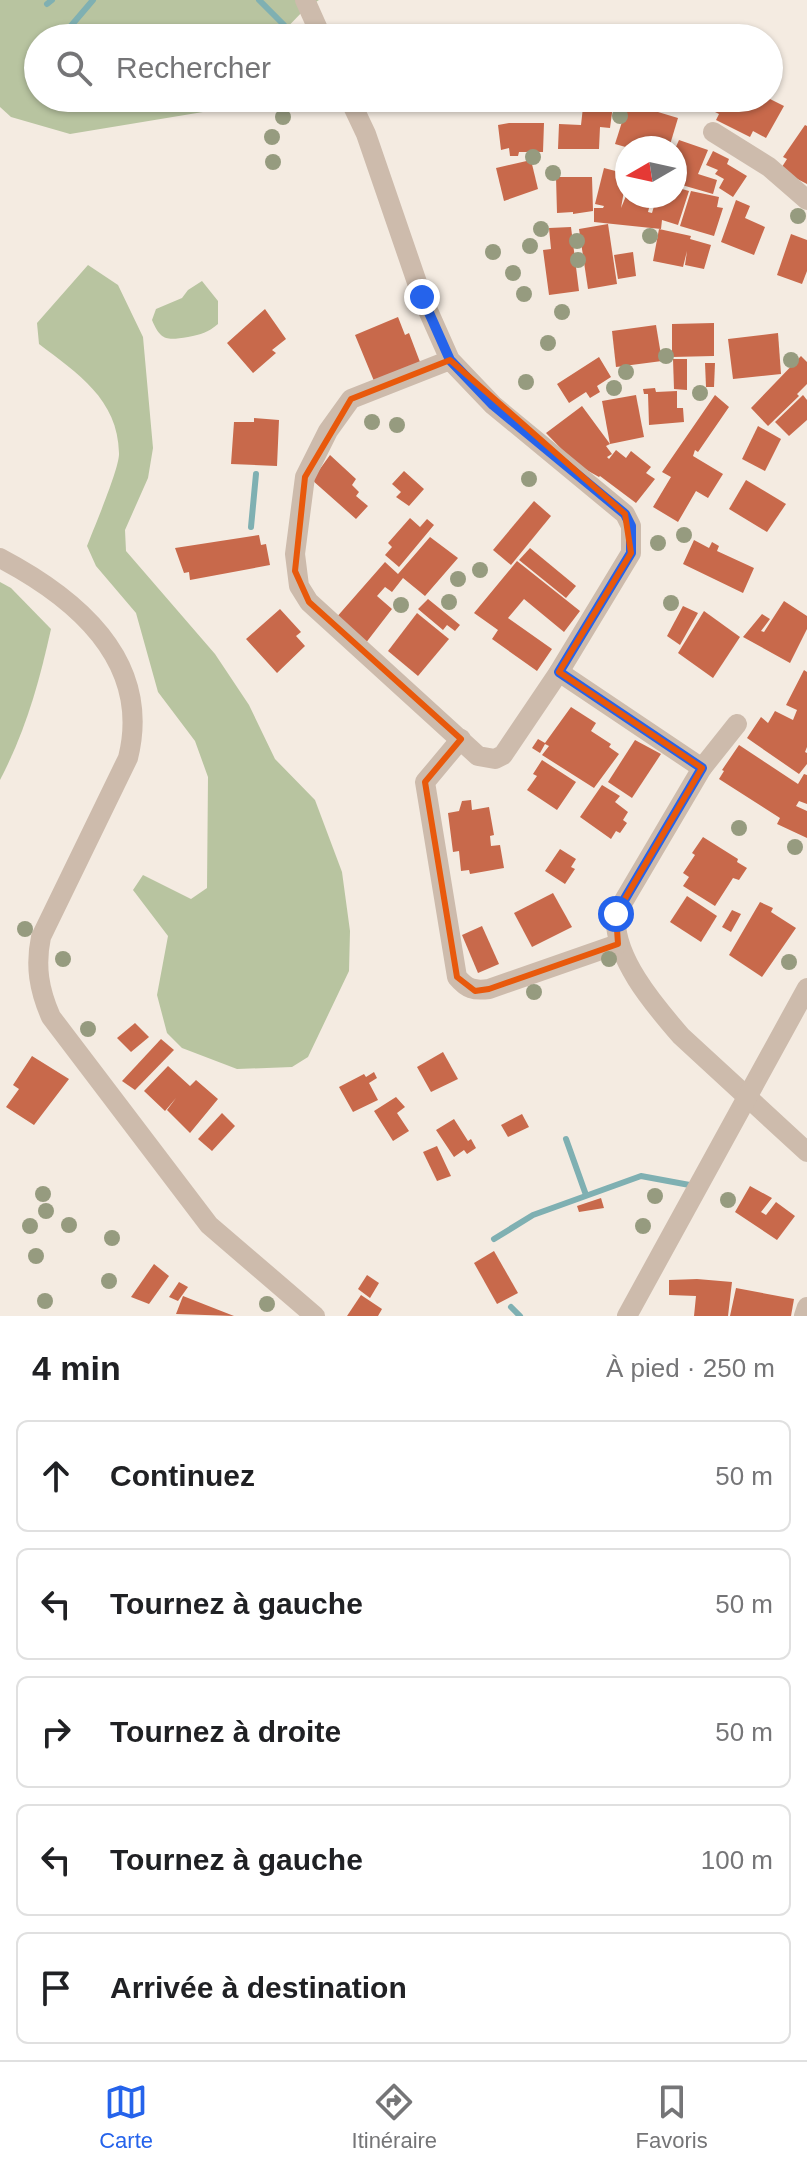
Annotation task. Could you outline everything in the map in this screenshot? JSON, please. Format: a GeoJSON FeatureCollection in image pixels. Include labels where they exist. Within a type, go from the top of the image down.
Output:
{"type":"FeatureCollection","features":[{"type":"Feature","properties":{"kind":"street"},"geometry":{"type":"LineString","coordinates":[[305,0],[316,24]]}},
{"type":"Feature","properties":{"kind":"street"},"geometry":{"type":"LineString","coordinates":[[356,112],[422,297],[450,360],[493,405],[625,514],[631,526],[631,553],[559,672],[503,755],[495,759],[478,756],[309,602],[299,586],[295,563],[305,477],[336,418],[351,399],[450,360]]}},
{"type":"Feature","properties":{"kind":"street"},"geometry":{"type":"LineString","coordinates":[[713,132],[769,167],[807,200]]}},
{"type":"Feature","properties":{"kind":"street"},"geometry":{"type":"LineString","coordinates":[[0,558],[50,587],[90,622],[122,670],[131,691],[135,713],[128,758],[41,937],[37,956],[43,997],[51,1017],[209,1225],[315,1316]]}},
{"type":"Feature","properties":{"kind":"street"},"geometry":{"type":"LineString","coordinates":[[559,672],[702,768]]}},
{"type":"Feature","properties":{"kind":"street"},"geometry":{"type":"LineString","coordinates":[[737,724],[702,768],[616,914],[615,930],[618,944],[665,1017],[807,1152]]}},
{"type":"Feature","properties":{"kind":"street"},"geometry":{"type":"LineString","coordinates":[[461,739],[425,782],[457,977],[475,991],[489,989],[618,944]]}},
{"type":"Feature","properties":{"kind":"street"},"geometry":{"type":"LineString","coordinates":[[627,1316],[807,988]]}},
{"type":"Feature","properties":{"kind":"street"},"geometry":{"type":"LineString","coordinates":[[804,1316],[807,1307]]}},
{"type":"Feature","properties":{"kind":"highlighted area"},"geometry":{"type":"Polygon","coordinates":[[[450,360],[625,514],[631,553],[559,672],[702,768],[616,914],[618,944],[489,989],[475,991],[457,977],[425,782],[461,739],[309,602],[295,571],[305,477],[351,399],[450,360]]]}},
{"type":"Feature","properties":{"kind":"green space"},"geometry":{"type":"Polygon","coordinates":[[[0,0],[319,0],[291,24],[24,24],[24,112],[203,112],[70,134],[11,117],[0,107],[0,0]]]}},
{"type":"Feature","properties":{"kind":"green space"},"geometry":{"type":"Polygon","coordinates":[[[88,265],[118,285],[143,337],[153,448],[148,478],[125,530],[126,551],[215,654],[249,705],[275,759],[315,800],[342,872],[350,931],[349,971],[308,1057],[292,1067],[237,1069],[182,1048],[167,1033],[157,995],[168,936],[133,890],[143,875],[191,899],[207,888],[208,777],[195,741],[158,692],[136,613],[96,566],[87,546],[118,460],[117,434],[111,417],[93,389],[39,344],[37,323],[88,265]]]}},
{"type":"Feature","properties":{"kind":"green space"},"geometry":{"type":"Polygon","coordinates":[[[202,281],[218,301],[218,324],[204,333],[188,337],[170,339],[162,336],[152,320],[156,309],[182,298],[202,281]]]}},
{"type":"Feature","properties":{"kind":"green space"},"geometry":{"type":"Polygon","coordinates":[[[0,582],[11,588],[51,629],[31,706],[0,780],[0,582]]]}},
{"type":"Feature","properties":{"kind":"building"},"geometry":{"type":"Polygon","coordinates":[[[582,112],[612,112],[610,128],[600,127],[599,149],[558,149],[559,124],[581,125],[582,112]]]}},
{"type":"Feature","properties":{"kind":"building"},"geometry":{"type":"Polygon","coordinates":[[[625,112],[658,112],[678,118],[673,136],[618,136],[625,112]]]}},
{"type":"Feature","properties":{"kind":"building"},"geometry":{"type":"Polygon","coordinates":[[[715,112],[781,112],[766,138],[753,131],[750,137],[716,120],[719,114],[715,112]]]}},
{"type":"Feature","properties":{"kind":"building"},"geometry":{"type":"Polygon","coordinates":[[[544,123],[543,152],[519,152],[518,156],[510,156],[509,148],[501,150],[498,125],[544,123]]]}},
{"type":"Feature","properties":{"kind":"building"},"geometry":{"type":"Polygon","coordinates":[[[805,125],[807,184],[780,170],[787,159],[783,157],[805,125]]]}},
{"type":"Feature","properties":{"kind":"building"},"geometry":{"type":"Polygon","coordinates":[[[687,143],[708,150],[698,174],[717,180],[713,194],[687,186],[687,143]]]}},
{"type":"Feature","properties":{"kind":"building"},"geometry":{"type":"Polygon","coordinates":[[[713,151],[729,159],[727,164],[747,176],[733,197],[719,188],[724,179],[715,174],[718,170],[706,165],[713,151]]]}},
{"type":"Feature","properties":{"kind":"building"},"geometry":{"type":"Polygon","coordinates":[[[531,160],[538,189],[504,201],[496,168],[531,160]]]}},
{"type":"Feature","properties":{"kind":"building"},"geometry":{"type":"Polygon","coordinates":[[[604,168],[615,171],[615,208],[649,208],[648,212],[652,213],[653,208],[684,208],[678,225],[662,220],[661,229],[594,222],[594,208],[604,206],[595,204],[604,168]]]}},
{"type":"Feature","properties":{"kind":"building"},"geometry":{"type":"Polygon","coordinates":[[[556,177],[592,177],[593,211],[557,213],[556,177]]]}},
{"type":"Feature","properties":{"kind":"building"},"geometry":{"type":"Polygon","coordinates":[[[691,191],[719,197],[717,207],[723,208],[714,236],[680,226],[691,191]]]}},
{"type":"Feature","properties":{"kind":"building"},"geometry":{"type":"Polygon","coordinates":[[[736,200],[750,206],[745,218],[765,227],[754,255],[721,242],[736,200]]]}},
{"type":"Feature","properties":{"kind":"building"},"geometry":{"type":"Polygon","coordinates":[[[608,224],[617,284],[588,289],[579,229],[608,224]]]}},
{"type":"Feature","properties":{"kind":"building"},"geometry":{"type":"Polygon","coordinates":[[[571,227],[579,291],[549,295],[543,250],[551,249],[549,228],[571,227]]]}},
{"type":"Feature","properties":{"kind":"building"},"geometry":{"type":"Polygon","coordinates":[[[659,229],[691,236],[690,239],[711,245],[704,269],[685,265],[687,251],[683,267],[653,261],[659,229]]]}},
{"type":"Feature","properties":{"kind":"building"},"geometry":{"type":"Polygon","coordinates":[[[791,234],[807,240],[807,271],[802,284],[777,275],[791,234]]]}},
{"type":"Feature","properties":{"kind":"building"},"geometry":{"type":"Polygon","coordinates":[[[633,252],[636,276],[618,279],[614,255],[633,252]]]}},
{"type":"Feature","properties":{"kind":"building"},"geometry":{"type":"Polygon","coordinates":[[[265,309],[286,339],[272,350],[276,353],[253,373],[227,343],[265,309]]]}},
{"type":"Feature","properties":{"kind":"building"},"geometry":{"type":"Polygon","coordinates":[[[398,317],[405,335],[409,333],[420,362],[374,381],[355,335],[398,317]]]}},
{"type":"Feature","properties":{"kind":"building"},"geometry":{"type":"Polygon","coordinates":[[[714,323],[714,356],[672,357],[672,324],[714,323]]]}},
{"type":"Feature","properties":{"kind":"building"},"geometry":{"type":"Polygon","coordinates":[[[656,325],[662,361],[616,367],[612,331],[656,325]]]}},
{"type":"Feature","properties":{"kind":"building"},"geometry":{"type":"Polygon","coordinates":[[[778,333],[781,374],[733,379],[728,339],[778,333]]]}},
{"type":"Feature","properties":{"kind":"building"},"geometry":{"type":"Polygon","coordinates":[[[801,356],[807,362],[807,384],[768,426],[751,408],[801,356]]]}},
{"type":"Feature","properties":{"kind":"building"},"geometry":{"type":"Polygon","coordinates":[[[599,357],[611,377],[597,386],[600,392],[590,398],[586,392],[569,403],[557,384],[599,357]]]}},
{"type":"Feature","properties":{"kind":"building"},"geometry":{"type":"Polygon","coordinates":[[[673,359],[687,359],[687,390],[674,389],[673,359]]]}},
{"type":"Feature","properties":{"kind":"building"},"geometry":{"type":"Polygon","coordinates":[[[705,363],[715,363],[714,387],[706,387],[705,363]]]}},
{"type":"Feature","properties":{"kind":"building"},"geometry":{"type":"Polygon","coordinates":[[[655,388],[656,392],[677,391],[677,408],[683,408],[684,422],[649,425],[648,394],[644,394],[643,389],[655,388]]]}},
{"type":"Feature","properties":{"kind":"building"},"geometry":{"type":"Polygon","coordinates":[[[636,395],[644,437],[610,444],[602,401],[636,395]]]}},
{"type":"Feature","properties":{"kind":"building"},"geometry":{"type":"Polygon","coordinates":[[[715,395],[729,407],[693,456],[723,474],[708,498],[696,491],[678,522],[653,507],[671,477],[662,472],[715,395]]]}},
{"type":"Feature","properties":{"kind":"building"},"geometry":{"type":"Polygon","coordinates":[[[803,395],[807,400],[807,420],[789,436],[775,422],[803,395]]]}},
{"type":"Feature","properties":{"kind":"building"},"geometry":{"type":"Polygon","coordinates":[[[582,406],[610,444],[606,446],[612,454],[607,457],[609,459],[616,450],[626,458],[631,451],[651,467],[646,473],[655,479],[636,503],[600,476],[576,464],[546,433],[582,406]]]}},
{"type":"Feature","properties":{"kind":"building"},"geometry":{"type":"Polygon","coordinates":[[[254,418],[279,420],[277,466],[231,464],[234,422],[254,422],[254,418]]]}},
{"type":"Feature","properties":{"kind":"building"},"geometry":{"type":"Polygon","coordinates":[[[758,426],[781,439],[765,471],[742,459],[758,426]]]}},
{"type":"Feature","properties":{"kind":"building"},"geometry":{"type":"Polygon","coordinates":[[[330,455],[356,479],[352,485],[359,492],[356,496],[368,506],[356,519],[312,480],[330,455]]]}},
{"type":"Feature","properties":{"kind":"building"},"geometry":{"type":"Polygon","coordinates":[[[404,471],[424,489],[409,506],[396,497],[401,492],[392,484],[404,471]]]}},
{"type":"Feature","properties":{"kind":"building"},"geometry":{"type":"Polygon","coordinates":[[[746,480],[786,504],[767,532],[729,509],[746,480]]]}},
{"type":"Feature","properties":{"kind":"building"},"geometry":{"type":"Polygon","coordinates":[[[534,501],[551,516],[511,565],[493,550],[534,501]]]}},
{"type":"Feature","properties":{"kind":"building"},"geometry":{"type":"Polygon","coordinates":[[[410,518],[420,527],[427,519],[434,525],[399,567],[385,555],[392,547],[388,543],[410,518]]]}},
{"type":"Feature","properties":{"kind":"building"},"geometry":{"type":"Polygon","coordinates":[[[259,535],[261,545],[266,544],[270,565],[190,580],[189,572],[184,573],[175,548],[259,535]]]}},
{"type":"Feature","properties":{"kind":"building"},"geometry":{"type":"Polygon","coordinates":[[[430,537],[458,558],[425,596],[403,578],[392,592],[385,587],[377,596],[392,609],[365,644],[335,619],[385,562],[398,574],[430,537]]]}},
{"type":"Feature","properties":{"kind":"building"},"geometry":{"type":"Polygon","coordinates":[[[694,540],[709,548],[712,542],[719,546],[717,551],[754,568],[743,593],[683,564],[694,540]]]}},
{"type":"Feature","properties":{"kind":"building"},"geometry":{"type":"Polygon","coordinates":[[[530,548],[576,586],[566,598],[519,560],[530,548]]]}},
{"type":"Feature","properties":{"kind":"building"},"geometry":{"type":"Polygon","coordinates":[[[517,561],[580,611],[564,632],[524,599],[508,618],[552,649],[537,671],[492,639],[498,630],[474,613],[517,561]]]}},
{"type":"Feature","properties":{"kind":"building"},"geometry":{"type":"Polygon","coordinates":[[[428,599],[460,625],[455,631],[447,625],[443,630],[418,609],[428,599]]]}},
{"type":"Feature","properties":{"kind":"building"},"geometry":{"type":"Polygon","coordinates":[[[784,601],[807,616],[807,629],[790,663],[743,637],[762,614],[770,619],[761,631],[764,632],[784,601]]]}},
{"type":"Feature","properties":{"kind":"building"},"geometry":{"type":"Polygon","coordinates":[[[683,606],[698,613],[680,645],[667,636],[683,606]]]}},
{"type":"Feature","properties":{"kind":"building"},"geometry":{"type":"Polygon","coordinates":[[[280,609],[301,632],[296,636],[305,646],[277,673],[246,639],[280,609]]]}},
{"type":"Feature","properties":{"kind":"building"},"geometry":{"type":"Polygon","coordinates":[[[704,611],[740,637],[713,678],[678,653],[704,611]]]}},
{"type":"Feature","properties":{"kind":"building"},"geometry":{"type":"Polygon","coordinates":[[[417,613],[449,639],[418,676],[388,651],[417,613]]]}},
{"type":"Feature","properties":{"kind":"building"},"geometry":{"type":"Polygon","coordinates":[[[804,670],[807,672],[807,764],[799,774],[747,738],[761,717],[768,723],[775,711],[793,720],[797,710],[786,705],[804,670]]]}},
{"type":"Feature","properties":{"kind":"building"},"geometry":{"type":"Polygon","coordinates":[[[571,707],[596,723],[591,731],[611,744],[609,747],[619,754],[594,788],[542,755],[549,746],[545,744],[540,753],[532,748],[538,739],[545,743],[571,707]]]}},
{"type":"Feature","properties":{"kind":"building"},"geometry":{"type":"Polygon","coordinates":[[[635,740],[661,754],[632,798],[608,782],[635,740]]]}},
{"type":"Feature","properties":{"kind":"building"},"geometry":{"type":"Polygon","coordinates":[[[739,745],[798,784],[804,774],[807,775],[807,804],[799,801],[796,806],[807,811],[807,838],[777,824],[780,818],[719,779],[739,745]]]}},
{"type":"Feature","properties":{"kind":"building"},"geometry":{"type":"Polygon","coordinates":[[[542,760],[576,782],[557,810],[527,790],[537,776],[533,774],[542,760]]]}},
{"type":"Feature","properties":{"kind":"building"},"geometry":{"type":"Polygon","coordinates":[[[602,785],[620,796],[615,802],[628,812],[623,820],[627,823],[611,839],[580,817],[602,785]]]}},
{"type":"Feature","properties":{"kind":"building"},"geometry":{"type":"Polygon","coordinates":[[[471,800],[472,810],[489,807],[494,835],[490,836],[491,846],[500,845],[504,868],[470,874],[469,870],[461,871],[459,851],[453,852],[448,813],[459,811],[462,801],[471,800]]]}},
{"type":"Feature","properties":{"kind":"building"},"geometry":{"type":"Polygon","coordinates":[[[703,837],[747,868],[739,880],[733,878],[715,906],[683,886],[689,877],[683,873],[703,837]]]}},
{"type":"Feature","properties":{"kind":"building"},"geometry":{"type":"Polygon","coordinates":[[[560,849],[576,859],[571,867],[575,869],[565,884],[545,871],[560,849]]]}},
{"type":"Feature","properties":{"kind":"building"},"geometry":{"type":"Polygon","coordinates":[[[553,893],[572,927],[532,947],[514,913],[553,893]]]}},
{"type":"Feature","properties":{"kind":"building"},"geometry":{"type":"Polygon","coordinates":[[[687,896],[717,916],[701,942],[670,922],[687,896]]]}},
{"type":"Feature","properties":{"kind":"building"},"geometry":{"type":"Polygon","coordinates":[[[760,902],[773,908],[771,912],[796,928],[762,977],[729,955],[760,902]]]}},
{"type":"Feature","properties":{"kind":"building"},"geometry":{"type":"Polygon","coordinates":[[[732,910],[741,914],[731,932],[722,927],[732,910]]]}},
{"type":"Feature","properties":{"kind":"building"},"geometry":{"type":"Polygon","coordinates":[[[482,926],[499,964],[478,973],[462,935],[482,926]]]}},
{"type":"Feature","properties":{"kind":"building"},"geometry":{"type":"Polygon","coordinates":[[[135,1023],[149,1037],[131,1052],[117,1038],[135,1023]]]}},
{"type":"Feature","properties":{"kind":"building"},"geometry":{"type":"Polygon","coordinates":[[[161,1039],[174,1050],[135,1090],[122,1081],[161,1039]]]}},
{"type":"Feature","properties":{"kind":"building"},"geometry":{"type":"Polygon","coordinates":[[[443,1052],[458,1079],[431,1092],[417,1067],[443,1052]]]}},
{"type":"Feature","properties":{"kind":"building"},"geometry":{"type":"Polygon","coordinates":[[[32,1056],[69,1079],[34,1125],[6,1107],[19,1089],[13,1085],[32,1056]]]}},
{"type":"Feature","properties":{"kind":"building"},"geometry":{"type":"Polygon","coordinates":[[[168,1066],[190,1086],[196,1080],[218,1099],[190,1133],[167,1110],[176,1098],[165,1111],[144,1091],[168,1066]]]}},
{"type":"Feature","properties":{"kind":"building"},"geometry":{"type":"Polygon","coordinates":[[[374,1072],[377,1078],[369,1083],[378,1100],[353,1112],[339,1087],[374,1072]]]}},
{"type":"Feature","properties":{"kind":"building"},"geometry":{"type":"Polygon","coordinates":[[[396,1097],[405,1107],[397,1113],[409,1131],[393,1141],[374,1111],[396,1097]]]}},
{"type":"Feature","properties":{"kind":"building"},"geometry":{"type":"Polygon","coordinates":[[[222,1113],[235,1126],[212,1151],[198,1139],[222,1113]]]}},
{"type":"Feature","properties":{"kind":"building"},"geometry":{"type":"Polygon","coordinates":[[[522,1114],[529,1127],[508,1137],[501,1125],[522,1114]]]}},
{"type":"Feature","properties":{"kind":"building"},"geometry":{"type":"Polygon","coordinates":[[[454,1119],[476,1148],[467,1154],[464,1150],[454,1157],[436,1130],[454,1119]]]}},
{"type":"Feature","properties":{"kind":"building"},"geometry":{"type":"Polygon","coordinates":[[[437,1146],[451,1176],[437,1181],[423,1152],[437,1146]]]}},
{"type":"Feature","properties":{"kind":"building"},"geometry":{"type":"Polygon","coordinates":[[[750,1186],[772,1198],[761,1212],[766,1215],[776,1202],[795,1216],[777,1240],[735,1212],[750,1186]]]}},
{"type":"Feature","properties":{"kind":"building"},"geometry":{"type":"Polygon","coordinates":[[[601,1198],[604,1208],[579,1212],[577,1206],[601,1198]]]}},
{"type":"Feature","properties":{"kind":"building"},"geometry":{"type":"Polygon","coordinates":[[[494,1251],[518,1293],[497,1304],[474,1263],[494,1251]]]}},
{"type":"Feature","properties":{"kind":"building"},"geometry":{"type":"Polygon","coordinates":[[[154,1264],[169,1276],[149,1304],[131,1297],[154,1264]]]}},
{"type":"Feature","properties":{"kind":"building"},"geometry":{"type":"Polygon","coordinates":[[[367,1275],[379,1283],[370,1298],[358,1289],[367,1275]]]}},
{"type":"Feature","properties":{"kind":"building"},"geometry":{"type":"Polygon","coordinates":[[[669,1280],[732,1282],[728,1316],[694,1316],[696,1296],[669,1295],[669,1280]]]}},
{"type":"Feature","properties":{"kind":"building"},"geometry":{"type":"Polygon","coordinates":[[[179,1282],[188,1287],[178,1301],[169,1297],[179,1282]]]}},
{"type":"Feature","properties":{"kind":"building"},"geometry":{"type":"Polygon","coordinates":[[[736,1288],[794,1299],[791,1316],[730,1316],[736,1288]]]}},
{"type":"Feature","properties":{"kind":"building"},"geometry":{"type":"Polygon","coordinates":[[[361,1295],[382,1309],[378,1316],[347,1316],[361,1295]]]}},
{"type":"Feature","properties":{"kind":"building"},"geometry":{"type":"Polygon","coordinates":[[[183,1296],[234,1316],[176,1314],[183,1296]]]}},
{"type":"Feature","properties":{"kind":"waterway"},"geometry":{"type":"LineString","coordinates":[[47,4],[52,0]]}},
{"type":"Feature","properties":{"kind":"waterway"},"geometry":{"type":"LineString","coordinates":[[73,24],[93,0]]}},
{"type":"Feature","properties":{"kind":"waterway"},"geometry":{"type":"LineString","coordinates":[[259,0],[283,24]]}},
{"type":"Feature","properties":{"kind":"waterway"},"geometry":{"type":"LineString","coordinates":[[251,527],[256,474]]}},
{"type":"Feature","properties":{"kind":"waterway"},"geometry":{"type":"LineString","coordinates":[[566,1139],[586,1195]]}},
{"type":"Feature","properties":{"kind":"waterway"},"geometry":{"type":"LineString","coordinates":[[494,1239],[533,1215],[641,1176],[695,1186]]}},
{"type":"Feature","properties":{"kind":"waterway"},"geometry":{"type":"LineString","coordinates":[[511,1307],[520,1316]]}},
{"type":"Feature","properties":{"kind":"route"},"geometry":{"type":"LineString","coordinates":[[422,297],[450,360],[481,394],[625,514],[631,526],[631,553],[559,672],[702,768],[616,914]]}}]}
